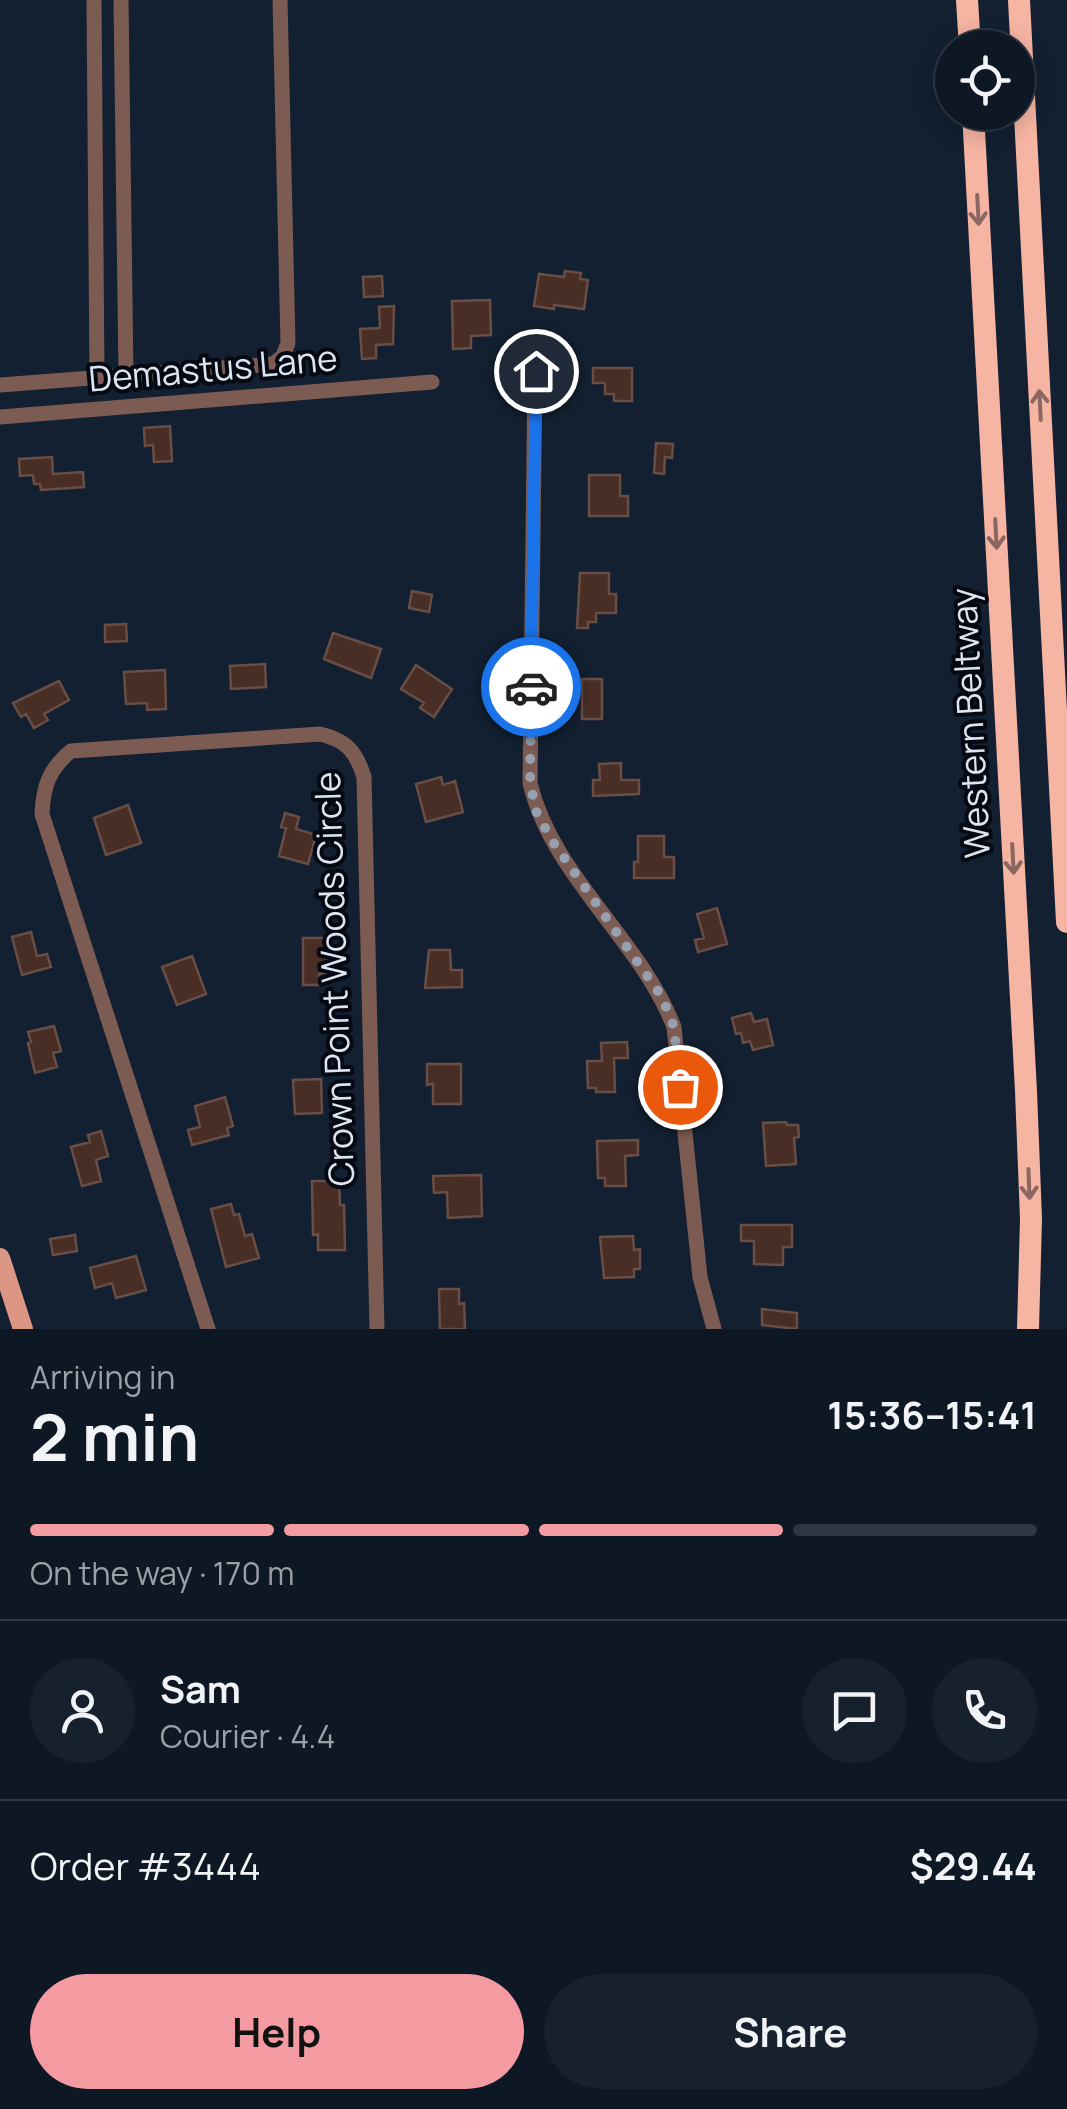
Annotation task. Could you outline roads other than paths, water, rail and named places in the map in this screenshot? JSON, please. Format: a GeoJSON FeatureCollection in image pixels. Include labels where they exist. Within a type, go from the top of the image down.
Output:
{"type":"FeatureCollection","features":[{"type":"Feature","properties":{"kind":"highway"},"geometry":{"type":"LineString","coordinates":[[967,0],[969,30]]}},
{"type":"Feature","properties":{"kind":"highway"},"geometry":{"type":"LineString","coordinates":[[1019,0],[1067,922]]}},
{"type":"Feature","properties":{"kind":"highway","name":"Western Beltway"},"geometry":{"type":"LineString","coordinates":[[974,130],[1026,1091],[1028,1329]]}},
{"type":"Feature","properties":{"kind":"main road"},"geometry":{"type":"LineString","coordinates":[[0,1258],[23,1329]]}},
{"type":"Feature","properties":{"kind":"street"},"geometry":{"type":"LineString","coordinates":[[94,0],[97,378]]}},
{"type":"Feature","properties":{"kind":"street"},"geometry":{"type":"LineString","coordinates":[[122,0],[126,375]]}},
{"type":"Feature","properties":{"kind":"street"},"geometry":{"type":"LineString","coordinates":[[0,385],[272,364],[283,356],[288,343],[280,0]]}},
{"type":"Feature","properties":{"kind":"street"},"geometry":{"type":"LineString","coordinates":[[536,371],[530,783],[537,814],[553,842],[662,997],[674,1027],[700,1278],[714,1329]]}},
{"type":"Feature","properties":{"kind":"street","name":"Demastus Lane"},"geometry":{"type":"LineString","coordinates":[[0,417],[432,382]]}},
{"type":"Feature","properties":{"kind":"street","name":"Crown Point Woods Circle"},"geometry":{"type":"LineString","coordinates":[[208,1329],[42,814],[43,790],[55,764],[71,752],[320,734],[339,739],[357,754],[364,777],[376,1329]]}}]}
